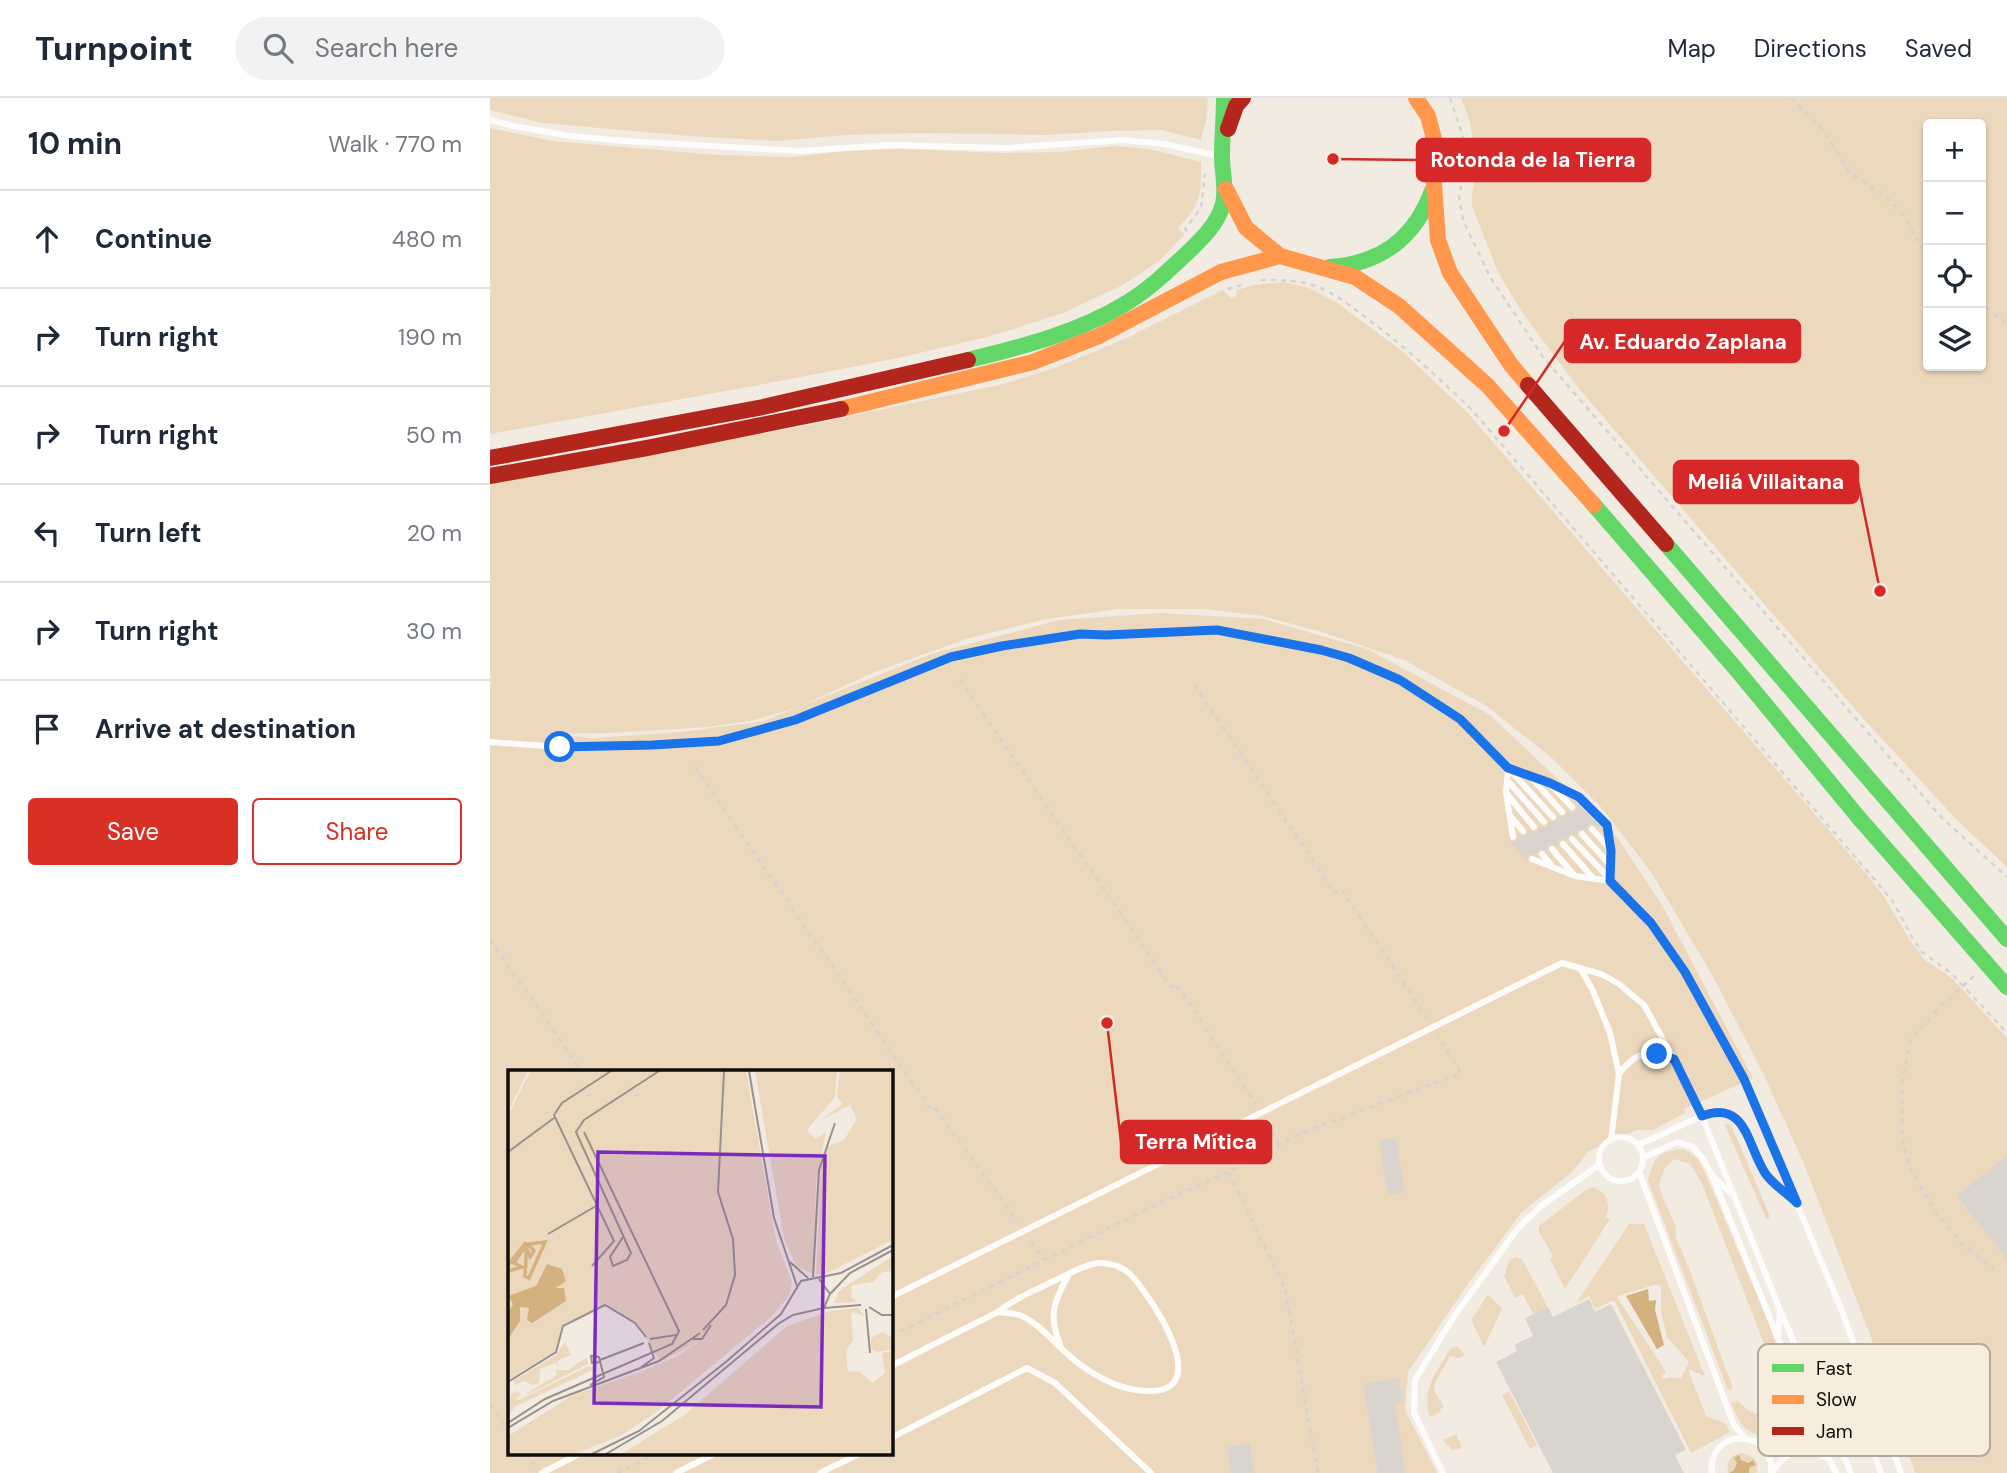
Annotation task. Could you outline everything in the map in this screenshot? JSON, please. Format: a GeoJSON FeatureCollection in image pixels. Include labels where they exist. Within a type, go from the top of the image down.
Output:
{"type":"FeatureCollection","features":[{"type":"Feature","properties":{"kind":"main road"},"geometry":{"type":"LineString","coordinates":[[1224,98],[1224,139]]}},
{"type":"Feature","properties":{"kind":"main road"},"geometry":{"type":"LineString","coordinates":[[1243,98],[1236,106],[1224,139],[1214,155],[1226,190],[1246,228],[1280,256],[1355,277],[1399,306],[1488,386],[1736,669],[1859,818],[2007,987]]}},
{"type":"Feature","properties":{"kind":"main road"},"geometry":{"type":"LineString","coordinates":[[1416,98],[1428,116],[1437,150],[1434,184],[1438,240],[1450,273],[1511,365],[2007,939]]}},
{"type":"Feature","properties":{"kind":"main road"},"geometry":{"type":"LineString","coordinates":[[1311,266],[1343,267],[1374,258],[1402,240],[1422,215],[1434,184]]}},
{"type":"Feature","properties":{"kind":"main road"},"geometry":{"type":"LineString","coordinates":[[490,458],[644,431],[862,387],[1028,345],[1093,320],[1140,293],[1201,242],[1221,212],[1226,190]]}},
{"type":"Feature","properties":{"kind":"main road"},"geometry":{"type":"LineString","coordinates":[[490,476],[866,404],[1033,362],[1099,336],[1220,272],[1280,256]]}},
{"type":"Feature","properties":{"kind":"lane"},"geometry":{"type":"LineString","coordinates":[[490,120],[571,136],[799,151],[891,145],[1007,148],[1123,140],[1164,144],[1214,155]]}},
{"type":"Feature","properties":{"kind":"lane"},"geometry":{"type":"LineString","coordinates":[[490,742],[560,747],[719,741],[795,720],[951,657],[1080,634],[1217,630],[1321,650],[1349,658],[1400,680],[1460,719],[1553,817]]}},
{"type":"Feature","properties":{"kind":"lane"},"geometry":{"type":"LineString","coordinates":[[1508,768],[1579,797],[1607,825],[1611,851],[1610,881]]}},
{"type":"Feature","properties":{"kind":"lane"},"geometry":{"type":"LineString","coordinates":[[1508,768],[1506,793],[1513,837]]}},
{"type":"Feature","properties":{"kind":"lane"},"geometry":{"type":"LineString","coordinates":[[1528,774],[1562,812]]}},
{"type":"Feature","properties":{"kind":"lane"},"geometry":{"type":"LineString","coordinates":[[1507,780],[1544,822]]}},
{"type":"Feature","properties":{"kind":"lane"},"geometry":{"type":"LineString","coordinates":[[1550,783],[1572,807]]}},
{"type":"Feature","properties":{"kind":"lane"},"geometry":{"type":"LineString","coordinates":[[1506,793],[1534,827]]}},
{"type":"Feature","properties":{"kind":"lane"},"geometry":{"type":"LineString","coordinates":[[1509,814],[1524,831]]}},
{"type":"Feature","properties":{"kind":"lane"},"geometry":{"type":"LineString","coordinates":[[1592,830],[1611,851]]}},
{"type":"Feature","properties":{"kind":"lane"},"geometry":{"type":"LineString","coordinates":[[1582,834],[1611,866]]}},
{"type":"Feature","properties":{"kind":"lane"},"geometry":{"type":"LineString","coordinates":[[1572,839],[1651,923],[1685,972],[1744,1079],[1854,1344]]}},
{"type":"Feature","properties":{"kind":"lane"},"geometry":{"type":"LineString","coordinates":[[1563,844],[1594,879]]}},
{"type":"Feature","properties":{"kind":"lane"},"geometry":{"type":"LineString","coordinates":[[1552,849],[1575,876]]}},
{"type":"Feature","properties":{"kind":"lane"},"geometry":{"type":"LineString","coordinates":[[1542,854],[1555,868]]}},
{"type":"Feature","properties":{"kind":"lane"},"geometry":{"type":"LineString","coordinates":[[1532,859],[1575,876],[1610,881]]}},
{"type":"Feature","properties":{"kind":"lane"},"geometry":{"type":"LineString","coordinates":[[892,1297],[1562,962],[1601,974],[1644,1004],[1702,1116],[1795,1344]]}},
{"type":"Feature","properties":{"kind":"lane"},"geometry":{"type":"LineString","coordinates":[[1580,968],[1611,1032],[1619,1074],[1611,1139],[1601,1150],[1599,1165],[1613,1181],[1628,1181],[1639,1172],[1643,1158],[1638,1144],[1625,1137],[1611,1139]]}},
{"type":"Feature","properties":{"kind":"lane"},"geometry":{"type":"LineString","coordinates":[[1619,1074],[1628,1062],[1643,1053],[1674,1059]]}},
{"type":"Feature","properties":{"kind":"lane"},"geometry":{"type":"LineString","coordinates":[[1638,1144],[1702,1116],[1725,1112],[1737,1117],[1765,1174],[1797,1203]]}},
{"type":"Feature","properties":{"kind":"lane"},"geometry":{"type":"LineString","coordinates":[[1643,1158],[1676,1142],[1693,1147],[1704,1160],[1780,1344]]}},
{"type":"Feature","properties":{"kind":"lane"},"geometry":{"type":"LineString","coordinates":[[1443,1473],[1414,1413],[1415,1380],[1453,1318],[1518,1228],[1541,1206],[1599,1165]]}},
{"type":"Feature","properties":{"kind":"lane"},"geometry":{"type":"LineString","coordinates":[[1639,1172],[1734,1425],[1745,1438]]}},
{"type":"Feature","properties":{"kind":"lane"},"geometry":{"type":"LineString","coordinates":[[1712,1175],[1734,1197]]}},
{"type":"Feature","properties":{"kind":"lane"},"geometry":{"type":"LineString","coordinates":[[892,1365],[998,1312],[1013,1300],[1069,1274],[1094,1264],[1112,1264],[1127,1271],[1140,1286],[1171,1333],[1178,1356],[1178,1371],[1174,1382],[1167,1389],[1150,1392],[1120,1387],[1094,1375],[1023,1316],[998,1312]]}},
{"type":"Feature","properties":{"kind":"lane"},"geometry":{"type":"LineString","coordinates":[[1061,1348],[1053,1326],[1053,1311],[1057,1296],[1069,1274]]}},
{"type":"Feature","properties":{"kind":"lane"},"geometry":{"type":"LineString","coordinates":[[1778,1340],[1780,1310]]}},
{"type":"Feature","properties":{"kind":"lane"},"geometry":{"type":"LineString","coordinates":[[892,1436],[1027,1368],[1055,1383],[1151,1473]]}},
{"type":"Feature","properties":{"kind":"lane"},"geometry":{"type":"LineString","coordinates":[[1712,1473],[1713,1458],[1725,1442],[1735,1438],[1758,1441]]}},
{"type":"Feature","properties":{"kind":"lane"},"geometry":{"type":"LineString","coordinates":[[541,1473],[575,1456]]}},
{"type":"Feature","properties":{"kind":"lane"},"geometry":{"type":"LineString","coordinates":[[676,1473],[710,1456]]}},
{"type":"Feature","properties":{"kind":"lane"},"geometry":{"type":"LineString","coordinates":[[820,1473],[855,1456]]}},
{"type":"Feature","properties":{"kind":"lane"},"geometry":{"type":"LineString","coordinates":[[1772,1473],[1777,1463],[1787,1456]]}},
{"type":"Feature","properties":{"kind":"lane"},"geometry":{"type":"LineString","coordinates":[[1822,1456],[1829,1459],[1836,1473]]}},
{"type":"Feature","properties":{"kind":"lane"},"geometry":{"type":"LineString","coordinates":[[1844,1456],[1851,1473]]}},
{"type":"Feature","properties":{"kind":"lane"},"geometry":{"type":"LineString","coordinates":[[1875,1456],[1881,1473]]}},
{"type":"Feature","properties":{"kind":"lane"},"geometry":{"type":"LineString","coordinates":[[1895,1456],[1901,1473]]}},
{"type":"Feature","properties":{"kind":"path"},"geometry":{"type":"LineString","coordinates":[[1450,98],[1463,137],[1465,168],[1459,196],[1463,220],[1489,275],[1543,357],[1942,818],[2007,877]]}},
{"type":"Feature","properties":{"kind":"path"},"geometry":{"type":"LineString","coordinates":[[1791,98],[1824,131],[1850,173],[1885,196],[1903,214],[1923,250]]}},
{"type":"Feature","properties":{"kind":"path"},"geometry":{"type":"LineString","coordinates":[[1201,242],[1185,229],[1201,208],[1214,155]]}},
{"type":"Feature","properties":{"kind":"path"},"geometry":{"type":"LineString","coordinates":[[1220,272],[1229,289],[1248,283]]}},
{"type":"Feature","properties":{"kind":"path"},"geometry":{"type":"LineString","coordinates":[[1257,280],[1311,284],[1345,302],[1422,363],[1473,411],[1892,900],[1922,952],[1951,973],[2007,1033]]}},
{"type":"Feature","properties":{"kind":"path"},"geometry":{"type":"LineString","coordinates":[[1986,306],[2007,324]]}},
{"type":"Feature","properties":{"kind":"path"},"geometry":{"type":"LineString","coordinates":[[960,680],[1171,987],[1175,984],[1184,995],[1260,1111]]}},
{"type":"Feature","properties":{"kind":"path"},"geometry":{"type":"LineString","coordinates":[[1194,685],[1335,893],[1341,889],[1430,1023]]}},
{"type":"Feature","properties":{"kind":"path"},"geometry":{"type":"LineString","coordinates":[[695,766],[932,1111],[936,1110],[942,1117],[1020,1227]]}},
{"type":"Feature","properties":{"kind":"path"},"geometry":{"type":"LineString","coordinates":[[490,939],[581,1070]]}},
{"type":"Feature","properties":{"kind":"path"},"geometry":{"type":"LineString","coordinates":[[1987,964],[1910,1039],[1902,1083],[1902,1139],[1910,1168],[1934,1210],[1961,1243],[1994,1269]]}},
{"type":"Feature","properties":{"kind":"path"},"geometry":{"type":"LineString","coordinates":[[892,1335],[1044,1259],[1228,1172],[1304,1132],[1461,1073],[1437,1033]]}},
{"type":"Feature","properties":{"kind":"path"},"geometry":{"type":"LineString","coordinates":[[1266,1122],[1279,1144]]}},
{"type":"Feature","properties":{"kind":"path"},"geometry":{"type":"LineString","coordinates":[[1228,1172],[1285,1288],[1318,1473]]}},
{"type":"Feature","properties":{"kind":"path"},"geometry":{"type":"LineString","coordinates":[[1028,1238],[1044,1259]]}},
{"type":"Feature","properties":{"kind":"path"},"geometry":{"type":"LineString","coordinates":[[490,1405],[508,1430]]}},
{"type":"Feature","properties":{"kind":"path"},"geometry":{"type":"LineString","coordinates":[[528,1456],[541,1473]]}},
{"type":"Feature","properties":{"kind":"path"},"geometry":{"type":"LineString","coordinates":[[617,1473],[652,1456]]}},
{"type":"Feature","properties":{"kind":"shaded area"},"geometry":{"type":"Polygon","coordinates":[[[490,98],[1207,98],[1208,101],[1201,140],[1161,130],[1046,135],[844,135],[779,141],[543,123],[490,110],[490,98]]]}},
{"type":"Feature","properties":{"kind":"shaded area"},"geometry":{"type":"Polygon","coordinates":[[[1461,98],[2007,98],[2007,867],[1958,821],[1860,715],[1580,390],[1521,311],[1497,270],[1472,206],[1474,147],[1470,122],[1461,98]]]}},
{"type":"Feature","properties":{"kind":"shaded area"},"geometry":{"type":"Polygon","coordinates":[[[490,128],[553,141],[717,155],[792,157],[900,149],[1060,152],[1114,146],[1149,149],[1201,162],[1201,183],[1196,205],[1178,228],[1185,234],[1159,261],[1121,286],[1063,313],[988,337],[898,358],[490,434],[490,128]]]}},
{"type":"Feature","properties":{"kind":"shaded area"},"geometry":{"type":"Polygon","coordinates":[[[1284,282],[1309,288],[1336,302],[1402,351],[1467,412],[1858,864],[1883,895],[1925,960],[1952,978],[2007,1038],[2007,1473],[1915,1473],[1910,1456],[1990,1456],[1990,1344],[1873,1344],[1804,1164],[1763,1073],[1711,973],[1651,872],[1601,807],[1552,758],[1485,705],[1404,660],[1325,633],[1263,616],[1206,609],[1118,609],[1047,619],[969,638],[872,673],[801,706],[931,654],[1059,620],[1160,613],[1263,619],[1367,649],[1490,715],[1613,831],[1662,905],[1753,1078],[1684,1109],[1685,1113],[1653,1130],[1637,1130],[1589,1151],[1572,1172],[1521,1213],[1408,1372],[1405,1410],[1437,1473],[490,1473],[490,484],[809,425],[1003,384],[1054,368],[1127,338],[1223,290],[1231,298],[1236,296],[1237,290],[1284,282]],[[795,709],[750,721],[709,727],[541,734],[595,738],[681,732],[764,721],[795,709]]]}},
{"type":"Feature","properties":{"kind":"shaded area"},"geometry":{"type":"Polygon","coordinates":[[[1726,1123],[1735,1134],[1769,1219],[1766,1219],[1726,1123]]]}},
{"type":"Feature","properties":{"kind":"shaded area"},"geometry":{"type":"Polygon","coordinates":[[[1684,1149],[1698,1159],[1776,1344],[1764,1344],[1702,1184],[1690,1164],[1674,1159],[1665,1168],[1659,1184],[1676,1227],[1676,1238],[1733,1388],[1728,1390],[1648,1181],[1655,1161],[1668,1151],[1684,1149]]]}},
{"type":"Feature","properties":{"kind":"shaded area"},"geometry":{"type":"Polygon","coordinates":[[[1593,1187],[1607,1199],[1606,1218],[1610,1219],[1565,1289],[1550,1259],[1553,1256],[1539,1232],[1539,1226],[1593,1187]]]}},
{"type":"Feature","properties":{"kind":"shaded area"},"geometry":{"type":"Polygon","coordinates":[[[1629,1224],[1644,1224],[1705,1376],[1688,1369],[1706,1416],[1725,1423],[1730,1432],[1691,1453],[1614,1300],[1595,1309],[1589,1296],[1576,1303],[1629,1224]],[[1654,1285],[1617,1297],[1666,1372],[1662,1376],[1664,1379],[1681,1378],[1689,1362],[1667,1337],[1661,1311],[1661,1286],[1654,1285]]]}},
{"type":"Feature","properties":{"kind":"shaded area"},"geometry":{"type":"Polygon","coordinates":[[[1516,1257],[1522,1259],[1548,1307],[1533,1314],[1523,1294],[1515,1298],[1504,1276],[1509,1261],[1516,1257]]]}},
{"type":"Feature","properties":{"kind":"shaded area"},"geometry":{"type":"Polygon","coordinates":[[[1648,1289],[1649,1301],[1656,1300],[1655,1310],[1664,1345],[1657,1349],[1626,1296],[1648,1289]]]}},
{"type":"Feature","properties":{"kind":"shaded area"},"geometry":{"type":"Polygon","coordinates":[[[1487,1296],[1502,1309],[1484,1347],[1471,1320],[1487,1296]]]}},
{"type":"Feature","properties":{"kind":"shaded area"},"geometry":{"type":"Polygon","coordinates":[[[1457,1346],[1465,1355],[1458,1358],[1450,1356],[1434,1390],[1444,1407],[1440,1409],[1441,1412],[1430,1417],[1427,1398],[1431,1382],[1450,1349],[1457,1346]]]}},
{"type":"Feature","properties":{"kind":"shaded area"},"geometry":{"type":"Polygon","coordinates":[[[1509,1391],[1537,1445],[1530,1449],[1502,1395],[1509,1391]]]}},
{"type":"Feature","properties":{"kind":"shaded area"},"geometry":{"type":"Polygon","coordinates":[[[1738,1401],[1756,1414],[1758,1435],[1745,1428],[1731,1403],[1738,1401]]]}},
{"type":"Feature","properties":{"kind":"shaded area"},"geometry":{"type":"Polygon","coordinates":[[[1456,1434],[1462,1448],[1452,1450],[1443,1440],[1456,1434]]]}},
{"type":"Feature","properties":{"kind":"shaded area"},"geometry":{"type":"Polygon","coordinates":[[[1742,1453],[1755,1459],[1757,1473],[1749,1473],[1753,1460],[1737,1463],[1734,1470],[1728,1473],[1730,1459],[1742,1453]]]}},
{"type":"Feature","properties":{"kind":"shaded area"},"geometry":{"type":"Polygon","coordinates":[[[1739,1455],[1741,1460],[1748,1463],[1753,1460],[1756,1465],[1750,1467],[1749,1473],[1729,1473],[1737,1463],[1734,1458],[1739,1455]]]}},
{"type":"Feature","properties":{"kind":"building"},"geometry":{"type":"Polygon","coordinates":[[[1578,804],[1599,826],[1590,824],[1587,831],[1580,829],[1577,836],[1571,833],[1566,840],[1560,839],[1557,846],[1550,844],[1547,851],[1540,849],[1536,855],[1529,854],[1527,862],[1510,842],[1517,841],[1518,834],[1526,836],[1528,829],[1534,833],[1539,830],[1539,825],[1547,827],[1550,821],[1555,822],[1559,816],[1565,817],[1567,810],[1575,812],[1578,804]]]}},
{"type":"Feature","properties":{"kind":"building"},"geometry":{"type":"Polygon","coordinates":[[[1396,1138],[1405,1192],[1388,1194],[1379,1140],[1396,1138]]]}},
{"type":"Feature","properties":{"kind":"building"},"geometry":{"type":"Polygon","coordinates":[[[2007,1156],[2007,1259],[1957,1196],[2007,1156]]]}},
{"type":"Feature","properties":{"kind":"building"},"geometry":{"type":"Polygon","coordinates":[[[1589,1299],[1595,1312],[1611,1304],[1686,1450],[1675,1455],[1684,1473],[1553,1473],[1496,1362],[1517,1351],[1514,1345],[1533,1336],[1525,1318],[1548,1307],[1553,1317],[1589,1299]]]}},
{"type":"Feature","properties":{"kind":"building"},"geometry":{"type":"Polygon","coordinates":[[[1399,1378],[1403,1401],[1395,1403],[1405,1473],[1378,1473],[1363,1384],[1399,1378]]]}},
{"type":"Feature","properties":{"kind":"building"},"geometry":{"type":"Polygon","coordinates":[[[1250,1443],[1254,1473],[1231,1473],[1227,1447],[1250,1443]]]}},
{"type":"Feature","properties":{"kind":"traffic: fast"},"geometry":{"type":"LineString","coordinates":[[968,360],[1050,337],[1110,313],[1151,286],[1197,244],[1217,218],[1224,198],[1224,98]]}},
{"type":"Feature","properties":{"kind":"traffic: fast"},"geometry":{"type":"LineString","coordinates":[[1330,267],[1365,260],[1393,246],[1416,222],[1432,191]]}},
{"type":"Feature","properties":{"kind":"traffic: fast"},"geometry":{"type":"LineString","coordinates":[[1594,505],[1736,669],[1859,818],[2007,987]]}},
{"type":"Feature","properties":{"kind":"traffic: fast"},"geometry":{"type":"LineString","coordinates":[[1666,544],[2007,939]]}},
{"type":"Feature","properties":{"kind":"traffic: slow"},"geometry":{"type":"LineString","coordinates":[[1416,98],[1428,116],[1437,150],[1434,184],[1438,240],[1450,273],[1511,365],[1528,385]]}},
{"type":"Feature","properties":{"kind":"traffic: slow"},"geometry":{"type":"LineString","coordinates":[[1226,189],[1246,228],[1280,256],[1355,277],[1399,306],[1488,386],[1594,505]]}},
{"type":"Feature","properties":{"kind":"traffic: slow"},"geometry":{"type":"LineString","coordinates":[[841,409],[1033,362],[1099,336],[1221,272],[1280,256]]}},
{"type":"Feature","properties":{"kind":"traffic: jam"},"geometry":{"type":"LineString","coordinates":[[1228,129],[1236,106],[1243,98]]}},
{"type":"Feature","properties":{"kind":"traffic: jam"},"geometry":{"type":"LineString","coordinates":[[490,458],[763,407],[968,360]]}},
{"type":"Feature","properties":{"kind":"traffic: jam"},"geometry":{"type":"LineString","coordinates":[[1528,385],[1666,544]]}},
{"type":"Feature","properties":{"kind":"traffic: jam"},"geometry":{"type":"LineString","coordinates":[[490,476],[841,409]]}},
{"type":"Feature","properties":{"kind":"place","name":"Rotonda de la Tierra"},"geometry":{"type":"Point","coordinates":[1333,159]}},
{"type":"Feature","properties":{"kind":"place","name":"Av. Eduardo Zaplana"},"geometry":{"type":"Point","coordinates":[1504,431]}},
{"type":"Feature","properties":{"kind":"place","name":"Meliá Villaitana"},"geometry":{"type":"Point","coordinates":[1880,591]}},
{"type":"Feature","properties":{"kind":"place","name":"Terra Mítica"},"geometry":{"type":"Point","coordinates":[1107,1023]}},
{"type":"Feature","properties":{"kind":"route"},"geometry":{"type":"LineString","coordinates":[[560,747],[719,741],[795,720],[951,657],[1080,634],[1217,630],[1321,650],[1349,658],[1400,680],[1460,719],[1508,768],[1579,797],[1607,825],[1611,851],[1610,881],[1651,923],[1685,972],[1744,1079],[1797,1203],[1765,1174],[1737,1117],[1725,1112],[1702,1116],[1674,1059],[1657,1054]]}}]}
